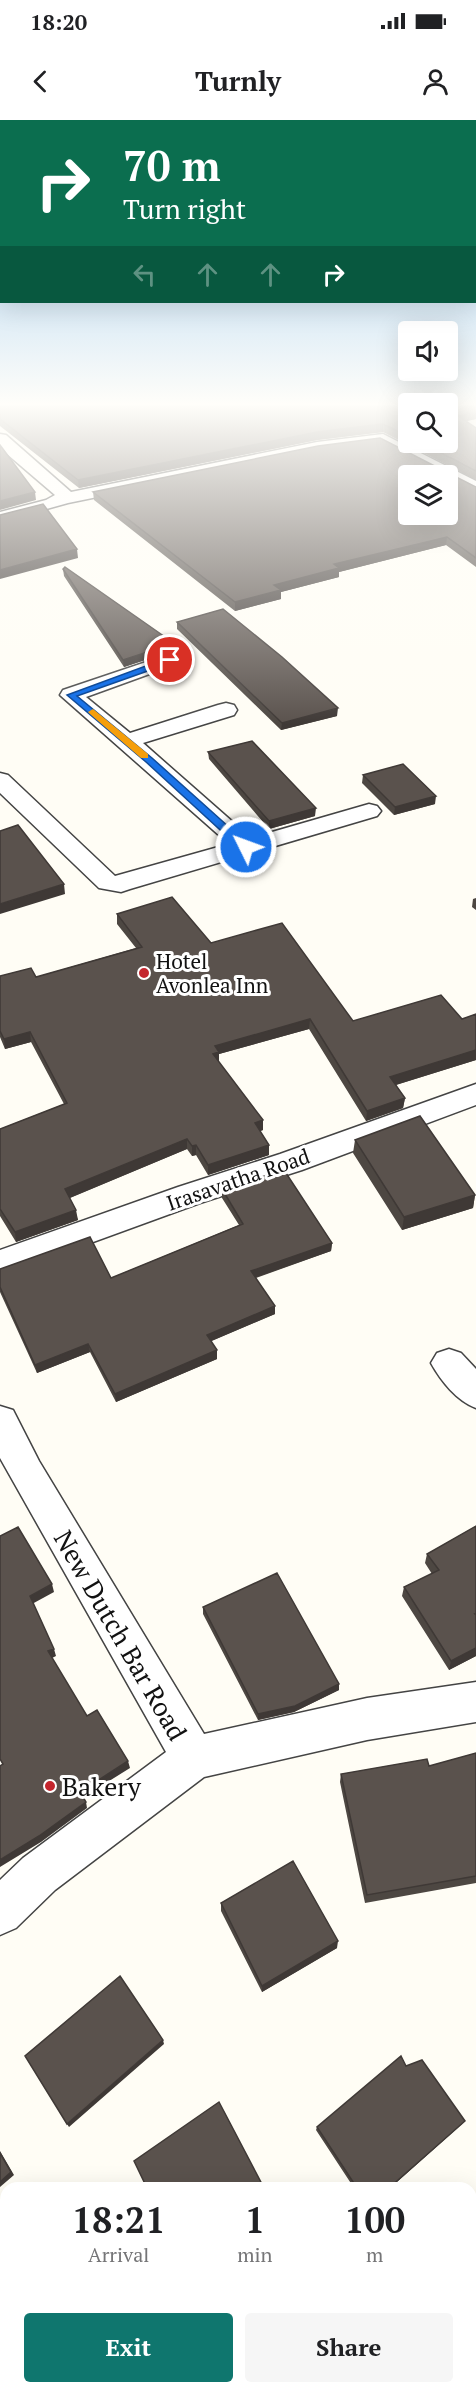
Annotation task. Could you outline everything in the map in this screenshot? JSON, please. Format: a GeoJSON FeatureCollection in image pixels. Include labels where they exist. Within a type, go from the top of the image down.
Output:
{"type":"FeatureCollection","features":[{"type":"Feature","properties":{"kind":"street"},"geometry":{"type":"LineString","coordinates":[[0,517],[20,512]]}},
{"type":"Feature","properties":{"kind":"street"},"geometry":{"type":"LineString","coordinates":[[170,660],[71,695],[127,741],[246,847]]}},
{"type":"Feature","properties":{"kind":"street"},"geometry":{"type":"LineString","coordinates":[[127,741],[226,710]]}},
{"type":"Feature","properties":{"kind":"street"},"geometry":{"type":"LineString","coordinates":[[0,780],[108,883],[121,884],[369,811]]}},
{"type":"Feature","properties":{"kind":"street","name":"Irasavatha Road"},"geometry":{"type":"LineString","coordinates":[[0,1263],[189,1195],[291,1162],[475,1097]]}},
{"type":"Feature","properties":{"kind":"street"},"geometry":{"type":"LineString","coordinates":[[449,1363],[476,1394]]}},
{"type":"Feature","properties":{"kind":"street","name":"New Dutch Bar Road"},"geometry":{"type":"LineString","coordinates":[[0,1421],[26,1472],[194,1758],[39,1874],[0,1912]]}},
{"type":"Feature","properties":{"kind":"street"},"geometry":{"type":"LineString","coordinates":[[194,1758],[367,1719],[476,1702]]}},
{"type":"Feature","properties":{"kind":"building"},"geometry":{"type":"Polygon","coordinates":[[[11,512],[49,512],[77,549],[0,570],[0,515],[11,512]]]}},
{"type":"Feature","properties":{"kind":"building"},"geometry":{"type":"Polygon","coordinates":[[[119,512],[398,512],[398,525],[458,525],[458,512],[476,512],[476,558],[447,537],[334,564],[339,568],[274,585],[281,590],[235,602],[119,512]]]}},
{"type":"Feature","properties":{"kind":"building"},"geometry":{"type":"Polygon","coordinates":[[[65,567],[178,646],[169,645],[123,660],[63,569],[65,567]]]}},
{"type":"Feature","properties":{"kind":"building"},"geometry":{"type":"Polygon","coordinates":[[[223,609],[282,657],[338,708],[282,723],[177,622],[223,609]]]}},
{"type":"Feature","properties":{"kind":"building"},"geometry":{"type":"Polygon","coordinates":[[[252,741],[316,808],[269,821],[208,752],[252,741]]]}},
{"type":"Feature","properties":{"kind":"building"},"geometry":{"type":"Polygon","coordinates":[[[403,764],[436,796],[395,807],[363,775],[403,764]]]}},
{"type":"Feature","properties":{"kind":"building"},"geometry":{"type":"Polygon","coordinates":[[[18,825],[64,884],[0,904],[0,831],[18,825]]]}},
{"type":"Feature","properties":{"kind":"building"},"geometry":{"type":"Polygon","coordinates":[[[172,897],[211,943],[282,923],[353,1021],[441,995],[462,1019],[476,1014],[476,1050],[390,1077],[405,1098],[367,1111],[310,1019],[215,1046],[219,1052],[213,1054],[263,1120],[255,1123],[269,1145],[208,1165],[196,1145],[192,1146],[187,1139],[65,1189],[76,1210],[15,1232],[0,1209],[0,1129],[67,1103],[30,1032],[4,1039],[0,1031],[0,976],[31,968],[36,977],[142,947],[117,914],[172,897]]]}},
{"type":"Feature","properties":{"kind":"building"},"geometry":{"type":"Polygon","coordinates":[[[420,1116],[475,1195],[404,1217],[355,1140],[420,1116]]]}},
{"type":"Feature","properties":{"kind":"building"},"geometry":{"type":"Polygon","coordinates":[[[284,1170],[332,1243],[251,1271],[275,1306],[207,1335],[217,1350],[115,1394],[88,1344],[35,1365],[0,1287],[0,1269],[90,1237],[111,1278],[243,1224],[222,1189],[284,1170]]]}},
{"type":"Feature","properties":{"kind":"building"},"geometry":{"type":"Polygon","coordinates":[[[476,1526],[476,1648],[451,1661],[404,1587],[439,1570],[427,1554],[476,1526]]]}},
{"type":"Feature","properties":{"kind":"building"},"geometry":{"type":"Polygon","coordinates":[[[18,1527],[52,1584],[30,1596],[54,1649],[48,1651],[87,1716],[97,1710],[128,1761],[80,1792],[86,1802],[39,1836],[0,1860],[0,1766],[3,1764],[0,1759],[0,1536],[18,1527]]]}},
{"type":"Feature","properties":{"kind":"building"},"geometry":{"type":"Polygon","coordinates":[[[277,1573],[339,1684],[295,1706],[258,1714],[203,1607],[277,1573]]]}},
{"type":"Feature","properties":{"kind":"building"},"geometry":{"type":"Polygon","coordinates":[[[476,1753],[476,1876],[367,1895],[341,1774],[427,1759],[429,1766],[476,1753]]]}},
{"type":"Feature","properties":{"kind":"building"},"geometry":{"type":"Polygon","coordinates":[[[293,1861],[338,1941],[262,1986],[221,1903],[293,1861]]]}},
{"type":"Feature","properties":{"kind":"building"},"geometry":{"type":"Polygon","coordinates":[[[120,1976],[163,2040],[67,2124],[25,2056],[120,1976]]]}},
{"type":"Feature","properties":{"kind":"building"},"geometry":{"type":"Polygon","coordinates":[[[401,2056],[406,2066],[422,2060],[465,2121],[396,2182],[353,2182],[317,2127],[401,2056]]]}},
{"type":"Feature","properties":{"kind":"building"},"geometry":{"type":"Polygon","coordinates":[[[219,2102],[261,2182],[144,2182],[134,2161],[219,2102]]]}},
{"type":"Feature","properties":{"kind":"building"},"geometry":{"type":"Polygon","coordinates":[[[0,2153],[11,2172],[0,2182],[0,2153]]]}},
{"type":"Feature","properties":{"kind":"slow traffic"},"geometry":{"type":"LineString","coordinates":[[93,712],[144,756]]}},
{"type":"Feature","properties":{"kind":"place","name":"Hotel Avonlea Inn"},"geometry":{"type":"Point","coordinates":[144,973]}},
{"type":"Feature","properties":{"kind":"place","name":"Bakery"},"geometry":{"type":"Point","coordinates":[50,1786]}},
{"type":"Feature","properties":{"kind":"route"},"geometry":{"type":"LineString","coordinates":[[170,660],[71,695],[149,760],[246,847]]}}]}
